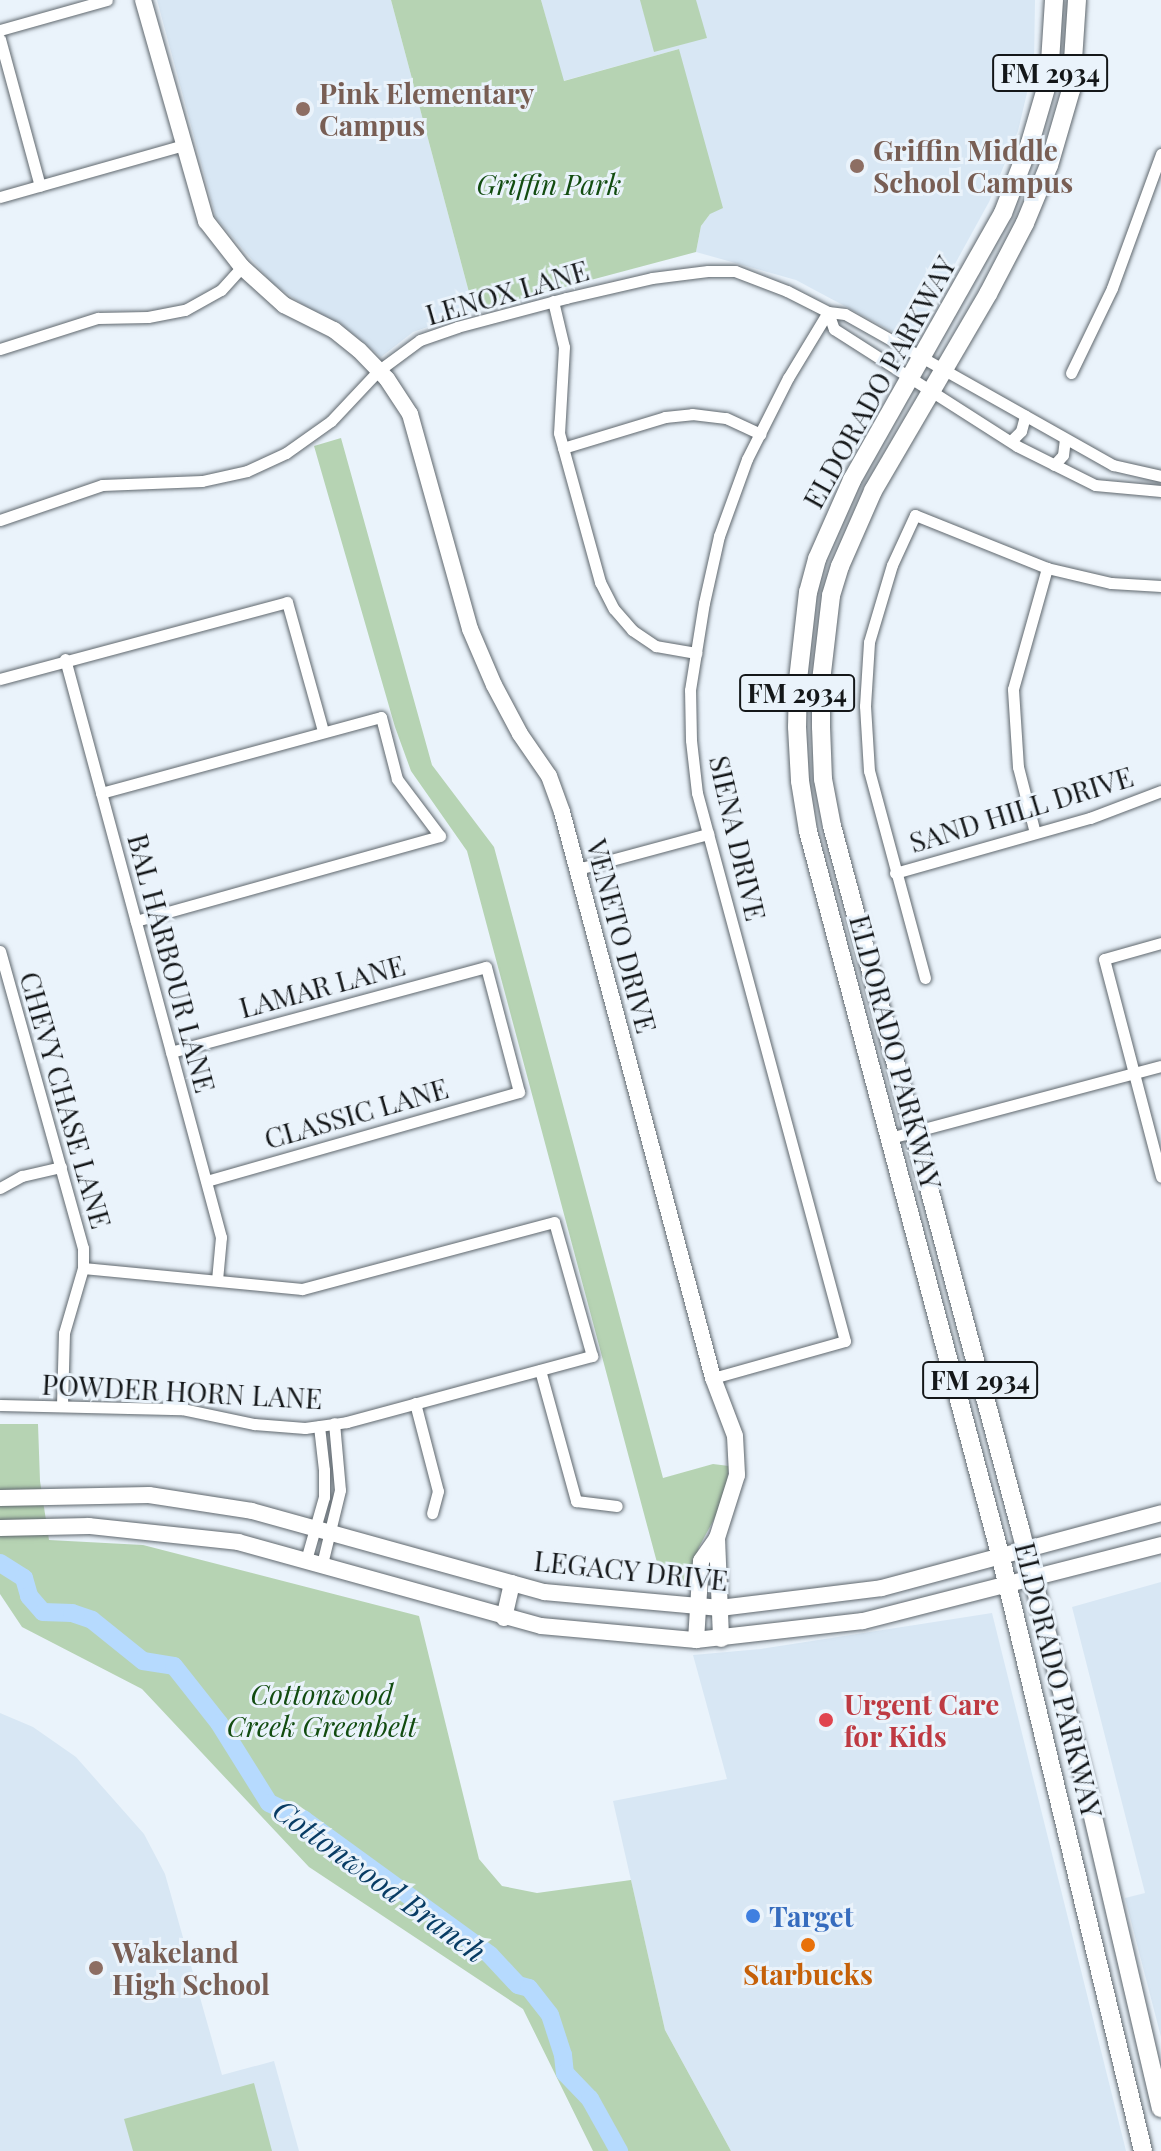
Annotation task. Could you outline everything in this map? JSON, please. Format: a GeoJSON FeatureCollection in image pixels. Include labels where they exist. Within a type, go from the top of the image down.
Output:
{"type":"FeatureCollection","features":[{"type":"Feature","properties":{"kind":"main road","name":"VENETO DRIVE"},"geometry":{"type":"LineString","coordinates":[[143,0],[206,221],[242,267],[284,305],[334,330],[378,371],[410,414],[470,629],[494,685],[549,776],[578,869],[713,1378],[735,1436],[737,1475],[717,1538],[701,1561],[696,1640]]}},
{"type":"Feature","properties":{"kind":"main road","name":"ELDORADO PARKWAY"},"geometry":{"type":"LineString","coordinates":[[1054,0],[1049,78],[1030,143],[997,225],[852,480],[817,559],[808,592],[798,680],[800,781],[808,831],[1008,1584],[1143,2151]]}},
{"type":"Feature","properties":{"kind":"main road","name":"ELDORADO PARKWAY"},"geometry":{"type":"LineString","coordinates":[[1077,0],[1071,90],[1049,165],[1025,223],[988,294],[873,491],[840,566],[831,596],[821,681],[823,779],[832,826],[1033,1578],[1161,2108]]}},
{"type":"Feature","properties":{"kind":"main road","name":"LEGACY DRIVE"},"geometry":{"type":"LineString","coordinates":[[0,1498],[149,1495],[252,1511],[544,1592],[720,1608],[849,1595],[1001,1558],[1161,1513]]}},
{"type":"Feature","properties":{"kind":"main road","name":"LEGACY DRIVE"},"geometry":{"type":"LineString","coordinates":[[0,1528],[46,1526],[174,1533],[238,1542],[541,1626],[696,1640],[863,1621],[1161,1545]]}},
{"type":"Feature","properties":{"kind":"main road","name":"VENETO DRIVE"},"geometry":{"type":"LineString","coordinates":[[717,1538],[721,1639]]}},
{"type":"Feature","properties":{"kind":"main road"},"geometry":{"type":"LineString","coordinates":[[504,1618],[512,1583]]}},
{"type":"Feature","properties":{"kind":"main road"},"geometry":{"type":"LineString","coordinates":[[1125,2069],[1148,2055]]}},
{"type":"Feature","properties":{"kind":"main road"},"geometry":{"type":"LineString","coordinates":[[1125,2069],[1153,2074]]}},
{"type":"Feature","properties":{"kind":"street"},"geometry":{"type":"LineString","coordinates":[[0,30],[107,0]]}},
{"type":"Feature","properties":{"kind":"street"},"geometry":{"type":"LineString","coordinates":[[0,39],[40,186]]}},
{"type":"Feature","properties":{"kind":"street"},"geometry":{"type":"LineString","coordinates":[[0,197],[184,145]]}},
{"type":"Feature","properties":{"kind":"street"},"geometry":{"type":"LineString","coordinates":[[1071,373],[1112,288],[1161,154]]}},
{"type":"Feature","properties":{"kind":"street"},"geometry":{"type":"LineString","coordinates":[[0,349],[98,318],[148,317],[185,310],[221,290],[242,267]]}},
{"type":"Feature","properties":{"kind":"street","name":"LENOX LANE"},"geometry":{"type":"LineString","coordinates":[[0,520],[102,485],[202,481],[247,471],[286,453],[331,421],[378,371],[420,340],[553,301],[680,272],[735,271],[787,291],[828,312],[845,314],[1113,465],[1161,476]]}},
{"type":"Feature","properties":{"kind":"street"},"geometry":{"type":"LineString","coordinates":[[553,301],[564,347],[558,416],[563,448],[600,582],[614,609],[632,630],[656,646],[696,653]]}},
{"type":"Feature","properties":{"kind":"street","name":"LENOX LANE"},"geometry":{"type":"LineString","coordinates":[[828,312],[834,329],[1054,465],[1095,485],[1161,491]]}},
{"type":"Feature","properties":{"kind":"street","name":"SIENA DRIVE"},"geometry":{"type":"LineString","coordinates":[[713,1378],[845,1341],[697,793],[690,690],[719,536],[760,434],[828,312]]}},
{"type":"Feature","properties":{"kind":"street"},"geometry":{"type":"LineString","coordinates":[[563,448],[665,417],[692,414],[726,418],[760,434]]}},
{"type":"Feature","properties":{"kind":"street"},"geometry":{"type":"LineString","coordinates":[[1011,441],[1021,431],[1025,416]]}},
{"type":"Feature","properties":{"kind":"street"},"geometry":{"type":"LineString","coordinates":[[1054,465],[1063,455],[1065,439]]}},
{"type":"Feature","properties":{"kind":"street"},"geometry":{"type":"LineString","coordinates":[[925,978],[869,771],[865,706],[869,642],[892,565],[915,515],[1047,568],[1111,583],[1161,586]]}},
{"type":"Feature","properties":{"kind":"street"},"geometry":{"type":"LineString","coordinates":[[1035,833],[1018,767],[1013,689],[1047,568]]}},
{"type":"Feature","properties":{"kind":"street"},"geometry":{"type":"LineString","coordinates":[[0,679],[65,659],[287,602],[323,731]]}},
{"type":"Feature","properties":{"kind":"street","name":"BAL HARBOUR LANE"},"geometry":{"type":"LineString","coordinates":[[65,659],[221,1237],[217,1280]]}},
{"type":"Feature","properties":{"kind":"street"},"geometry":{"type":"LineString","coordinates":[[101,793],[381,717],[397,779],[440,836],[136,921]]}},
{"type":"Feature","properties":{"kind":"street","name":"SAND HILL DRIVE"},"geometry":{"type":"LineString","coordinates":[[895,873],[1090,818],[1161,791]]}},
{"type":"Feature","properties":{"kind":"street"},"geometry":{"type":"LineString","coordinates":[[578,869],[708,834]]}},
{"type":"Feature","properties":{"kind":"street"},"geometry":{"type":"LineString","coordinates":[[1161,943],[1104,959],[1161,1177]]}},
{"type":"Feature","properties":{"kind":"street","name":"CHEVY CHASE LANE"},"geometry":{"type":"LineString","coordinates":[[0,951],[80,1232],[83,1268],[64,1333],[62,1404]]}},
{"type":"Feature","properties":{"kind":"street","name":"LAMAR LANE"},"geometry":{"type":"LineString","coordinates":[[171,1052],[486,967],[519,1092]]}},
{"type":"Feature","properties":{"kind":"street"},"geometry":{"type":"LineString","coordinates":[[890,1138],[1161,1066]]}},
{"type":"Feature","properties":{"kind":"street","name":"CLASSIC LANE"},"geometry":{"type":"LineString","coordinates":[[206,1181],[519,1092]]}},
{"type":"Feature","properties":{"kind":"street"},"geometry":{"type":"LineString","coordinates":[[0,1188],[22,1176],[61,1167]]}},
{"type":"Feature","properties":{"kind":"street","name":"POWDER HORN LANE"},"geometry":{"type":"LineString","coordinates":[[0,1405],[182,1409],[254,1424],[319,1426],[592,1356],[554,1222],[302,1289],[217,1280]]}},
{"type":"Feature","properties":{"kind":"street"},"geometry":{"type":"LineString","coordinates":[[83,1268],[217,1280]]}},
{"type":"Feature","properties":{"kind":"street"},"geometry":{"type":"LineString","coordinates":[[540,1370],[576,1501],[617,1506]]}},
{"type":"Feature","properties":{"kind":"street"},"geometry":{"type":"LineString","coordinates":[[415,1403],[438,1491],[432,1513]]}},
{"type":"Feature","properties":{"kind":"street"},"geometry":{"type":"LineString","coordinates":[[314,1562],[340,1490],[334,1423]]}},
{"type":"Feature","properties":{"kind":"street"},"geometry":{"type":"LineString","coordinates":[[314,1562],[323,1531],[324,1482],[319,1426]]}},
{"type":"Feature","properties":{"kind":"shaded area","name":"Pink Elementary Campus"},"geometry":{"type":"Polygon","coordinates":[[[157,0],[391,0],[474,311],[413,332],[381,357],[341,324],[312,311],[272,283],[216,218],[157,0]]]}},
{"type":"Feature","properties":{"kind":"shaded area","name":"Griffin Middle School Campus"},"geometry":{"type":"Polygon","coordinates":[[[541,0],[1035,0],[1034,63],[1018,131],[989,202],[912,342],[796,280],[696,252],[701,226],[710,214],[679,49],[563,81],[541,0]]]}},
{"type":"Feature","properties":{"kind":"shaded area"},"geometry":{"type":"Polygon","coordinates":[[[1161,1582],[1161,2037],[1125,1898],[1145,1893],[1072,1607],[1161,1582]]]}},
{"type":"Feature","properties":{"kind":"shaded area"},"geometry":{"type":"Polygon","coordinates":[[[992,1613],[1126,2151],[731,2151],[665,2030],[613,1801],[727,1779],[693,1655],[761,1649],[992,1613]]]}},
{"type":"Feature","properties":{"kind":"shaded area","name":"Wakeland High School"},"geometry":{"type":"Polygon","coordinates":[[[0,1713],[33,1727],[76,1757],[144,1834],[165,1874],[222,2075],[274,2061],[299,2151],[0,2151],[0,1713]]]}},
{"type":"Feature","properties":{"kind":"green space","name":"Griffin Park"},"geometry":{"type":"Polygon","coordinates":[[[391,0],[541,0],[564,81],[679,49],[723,208],[710,214],[701,226],[696,252],[474,311],[391,0]]]}},
{"type":"Feature","properties":{"kind":"green space"},"geometry":{"type":"Polygon","coordinates":[[[640,0],[696,0],[707,38],[654,52],[640,0]]]}},
{"type":"Feature","properties":{"kind":"green space"},"geometry":{"type":"Polygon","coordinates":[[[341,438],[432,765],[494,847],[663,1478],[713,1464],[729,1466],[725,1499],[699,1547],[687,1584],[663,1585],[467,851],[411,771],[395,727],[314,446],[341,438]]]}},
{"type":"Feature","properties":{"kind":"green space","name":"Cottonwood Creek Greenbelt"},"geometry":{"type":"Polygon","coordinates":[[[0,1424],[38,1424],[40,1481],[49,1540],[143,1545],[419,1616],[479,1859],[502,1886],[537,1893],[631,1880],[665,2030],[731,2151],[593,2151],[523,2009],[309,1867],[142,1689],[22,1627],[0,1594],[0,1424]]]}},
{"type":"Feature","properties":{"kind":"green space"},"geometry":{"type":"Polygon","coordinates":[[[254,2083],[272,2151],[133,2151],[124,2119],[254,2083]]]}},
{"type":"Feature","properties":{"kind":"waterway","name":"Cottonwood Branch"},"geometry":{"type":"LineString","coordinates":[[0,1563],[24,1578],[29,1596],[43,1612],[72,1613],[92,1620],[143,1661],[174,1666],[219,1723],[269,1803],[303,1819],[490,1955],[518,1985],[529,1988],[550,2015],[563,2055],[565,2073],[590,2099],[619,2151]]}},
{"type":"Feature","properties":{"kind":"place","name":"Pink Elementary Campus"},"geometry":{"type":"Point","coordinates":[303,109]}},
{"type":"Feature","properties":{"kind":"place","name":"Griffin Middle School Campus"},"geometry":{"type":"Point","coordinates":[857,166]}},
{"type":"Feature","properties":{"kind":"place","name":"Urgent Care for Kids"},"geometry":{"type":"Point","coordinates":[826,1720]}},
{"type":"Feature","properties":{"kind":"place","name":"Target"},"geometry":{"type":"Point","coordinates":[753,1916]}},
{"type":"Feature","properties":{"kind":"place","name":"Starbucks"},"geometry":{"type":"Point","coordinates":[808,1945]}},
{"type":"Feature","properties":{"kind":"place","name":"Wakeland High School"},"geometry":{"type":"Point","coordinates":[96,1968]}}]}
